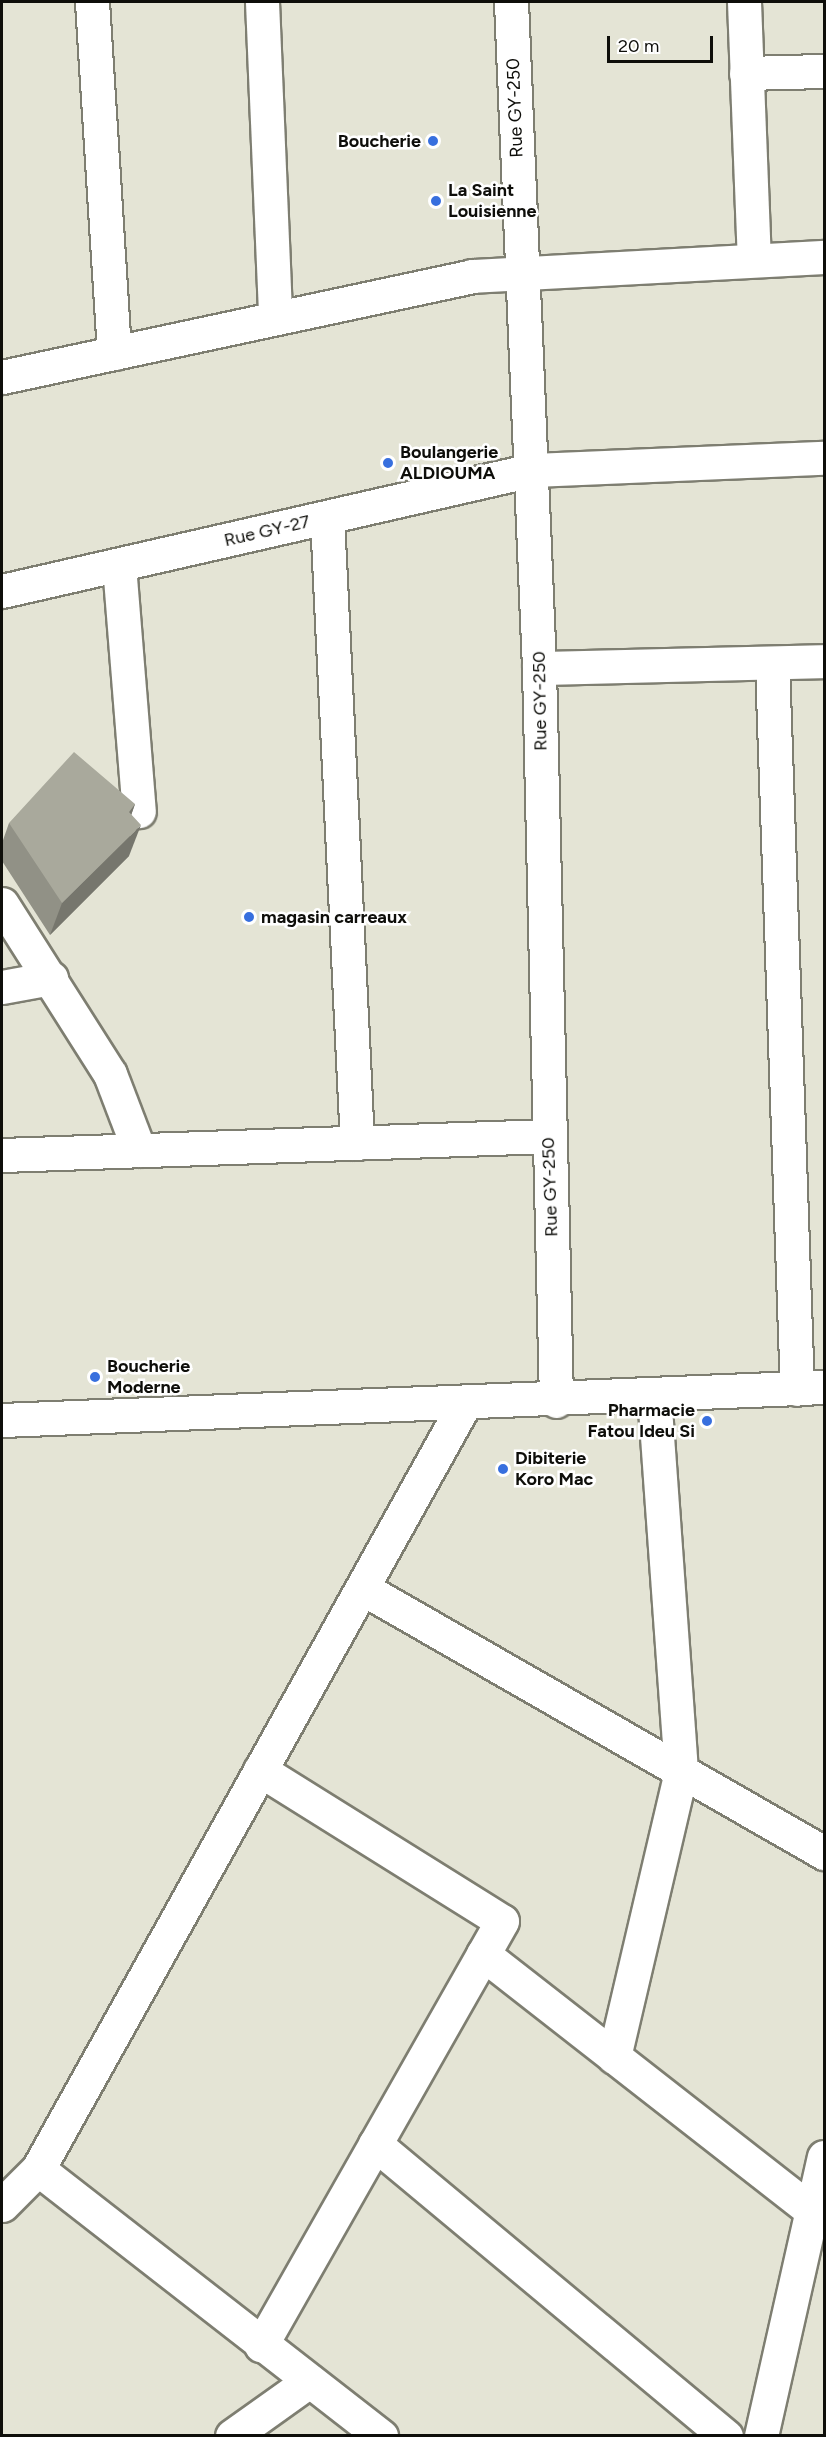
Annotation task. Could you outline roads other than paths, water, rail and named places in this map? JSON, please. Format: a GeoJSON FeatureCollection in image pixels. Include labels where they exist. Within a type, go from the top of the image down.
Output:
{"type":"FeatureCollection","features":[{"type":"Feature","properties":{"kind":"street"},"geometry":{"type":"LineString","coordinates":[[92,2],[114,353]]}},
{"type":"Feature","properties":{"kind":"street"},"geometry":{"type":"LineString","coordinates":[[262,2],[275,317]]}},
{"type":"Feature","properties":{"kind":"street","name":"Rue GY-250"},"geometry":{"type":"LineString","coordinates":[[511,2],[539,668],[556,1401]]}},
{"type":"Feature","properties":{"kind":"street"},"geometry":{"type":"LineString","coordinates":[[744,2],[754,258]]}},
{"type":"Feature","properties":{"kind":"street"},"geometry":{"type":"LineString","coordinates":[[746,73],[825,71]]}},
{"type":"Feature","properties":{"kind":"street"},"geometry":{"type":"LineString","coordinates":[[2,377],[472,276],[754,258],[825,257]]}},
{"type":"Feature","properties":{"kind":"street","name":"Rue GY-27"},"geometry":{"type":"LineString","coordinates":[[2,591],[532,470],[825,458]]}},
{"type":"Feature","properties":{"kind":"street"},"geometry":{"type":"LineString","coordinates":[[327,518],[357,1143]]}},
{"type":"Feature","properties":{"kind":"street"},"geometry":{"type":"LineString","coordinates":[[119,565],[139,811]]}},
{"type":"Feature","properties":{"kind":"street"},"geometry":{"type":"LineString","coordinates":[[539,668],[825,661]]}},
{"type":"Feature","properties":{"kind":"street"},"geometry":{"type":"LineString","coordinates":[[2,1420],[464,1405],[811,1388],[772,664]]}},
{"type":"Feature","properties":{"kind":"street"},"geometry":{"type":"LineString","coordinates":[[2,904],[110,1074],[139,1150]]}},
{"type":"Feature","properties":{"kind":"street"},"geometry":{"type":"LineString","coordinates":[[2,987],[51,978]]}},
{"type":"Feature","properties":{"kind":"street"},"geometry":{"type":"LineString","coordinates":[[2,1155],[549,1136]]}},
{"type":"Feature","properties":{"kind":"street"},"geometry":{"type":"LineString","coordinates":[[614,2057],[681,1771],[654,1396]]}},
{"type":"Feature","properties":{"kind":"street"},"geometry":{"type":"LineString","coordinates":[[2,2205],[38,2169],[464,1405]]}},
{"type":"Feature","properties":{"kind":"street"},"geometry":{"type":"LineString","coordinates":[[362,1588],[825,1853]]}},
{"type":"Feature","properties":{"kind":"street"},"geometry":{"type":"LineString","coordinates":[[260,1770],[502,1922],[261,2345]]}},
{"type":"Feature","properties":{"kind":"street"},"geometry":{"type":"LineString","coordinates":[[483,1954],[812,2211]]}},
{"type":"Feature","properties":{"kind":"street"},"geometry":{"type":"LineString","coordinates":[[375,2144],[726,2436]]}},
{"type":"Feature","properties":{"kind":"street"},"geometry":{"type":"LineString","coordinates":[[762,2436],[825,2157]]}},
{"type":"Feature","properties":{"kind":"street"},"geometry":{"type":"LineString","coordinates":[[38,2169],[261,2345],[381,2436]]}},
{"type":"Feature","properties":{"kind":"street"},"geometry":{"type":"LineString","coordinates":[[232,2436],[309,2381]]}},
{"type":"Feature","properties":{"kind":"place","name":"Boucherie"},"geometry":{"type":"Point","coordinates":[433,141]}},
{"type":"Feature","properties":{"kind":"place","name":"La Saint Louisienne"},"geometry":{"type":"Point","coordinates":[436,201]}},
{"type":"Feature","properties":{"kind":"place","name":"Boulangerie ALDIOUMA"},"geometry":{"type":"Point","coordinates":[388,463]}},
{"type":"Feature","properties":{"kind":"place","name":"magasin carreaux"},"geometry":{"type":"Point","coordinates":[249,917]}},
{"type":"Feature","properties":{"kind":"place","name":"Boucherie Moderne"},"geometry":{"type":"Point","coordinates":[95,1377]}},
{"type":"Feature","properties":{"kind":"place","name":"Pharmacie Fatou Ideu Si"},"geometry":{"type":"Point","coordinates":[707,1421]}},
{"type":"Feature","properties":{"kind":"place","name":"Dibiterie Koro Mac"},"geometry":{"type":"Point","coordinates":[503,1469]}}]}
